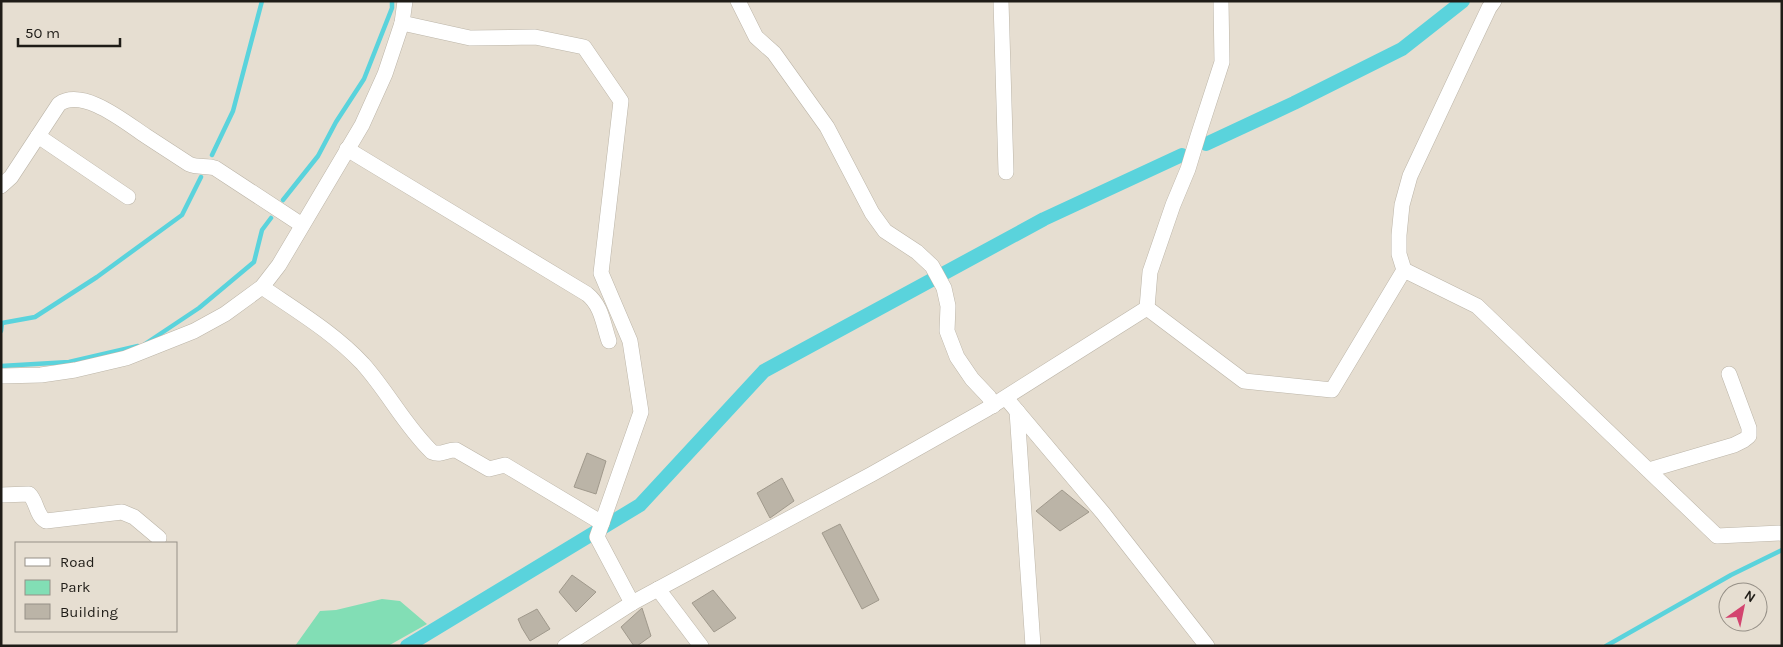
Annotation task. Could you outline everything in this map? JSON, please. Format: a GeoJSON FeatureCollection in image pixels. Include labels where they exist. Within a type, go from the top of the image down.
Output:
{"type":"FeatureCollection","features":[{"type":"Feature","properties":{"kind":"street"},"geometry":{"type":"LineString","coordinates":[[1,376],[41,375],[75,370],[126,358],[194,331],[225,314],[262,287],[279,264],[362,125],[385,74],[402,23],[406,1]]}},
{"type":"Feature","properties":{"kind":"street"},"geometry":{"type":"LineString","coordinates":[[738,1],[756,37],[774,53],[827,127],[872,213],[885,231],[917,252],[932,266],[942,281],[948,306],[947,331],[957,357],[972,379],[989,397],[1017,411],[1104,513],[1207,646]]}},
{"type":"Feature","properties":{"kind":"street"},"geometry":{"type":"LineString","coordinates":[[1001,1],[1006,172]]}},
{"type":"Feature","properties":{"kind":"street"},"geometry":{"type":"LineString","coordinates":[[1147,308],[1150,272],[1188,169],[1222,62],[1221,1]]}},
{"type":"Feature","properties":{"kind":"street"},"geometry":{"type":"LineString","coordinates":[[1494,1],[1410,176],[1402,205],[1399,235],[1399,254],[1404,270],[1477,306],[1717,536],[1782,533]]}},
{"type":"Feature","properties":{"kind":"street"},"geometry":{"type":"LineString","coordinates":[[402,23],[470,38],[535,37],[584,47],[621,101],[601,273],[630,341],[641,412],[597,537],[632,603]]}},
{"type":"Feature","properties":{"kind":"street"},"geometry":{"type":"LineString","coordinates":[[1,186],[11,177],[55,108],[64,101],[76,100],[96,105],[113,114],[189,164],[216,168],[302,226]]}},
{"type":"Feature","properties":{"kind":"street"},"geometry":{"type":"LineString","coordinates":[[38,136],[128,197]]}},
{"type":"Feature","properties":{"kind":"street"},"geometry":{"type":"LineString","coordinates":[[347,149],[587,294],[595,301],[600,311],[609,341]]}},
{"type":"Feature","properties":{"kind":"street"},"geometry":{"type":"LineString","coordinates":[[1147,308],[1244,382],[1332,390],[1404,270]]}},
{"type":"Feature","properties":{"kind":"street"},"geometry":{"type":"LineString","coordinates":[[262,287],[336,338],[348,349],[364,366],[432,452],[437,454],[456,450],[489,469],[505,465],[602,523]]}},
{"type":"Feature","properties":{"kind":"street"},"geometry":{"type":"LineString","coordinates":[[565,646],[632,603],[872,474],[999,402],[1147,308]]}},
{"type":"Feature","properties":{"kind":"street"},"geometry":{"type":"LineString","coordinates":[[1649,470],[1734,445],[1749,436],[1749,428],[1729,374]]}},
{"type":"Feature","properties":{"kind":"street"},"geometry":{"type":"LineString","coordinates":[[1017,411],[1033,646]]}},
{"type":"Feature","properties":{"kind":"street"},"geometry":{"type":"LineString","coordinates":[[1,495],[29,494],[35,500],[41,518],[46,521],[116,512],[128,513],[159,538]]}},
{"type":"Feature","properties":{"kind":"street"},"geometry":{"type":"LineString","coordinates":[[658,589],[701,646]]}},
{"type":"Feature","properties":{"kind":"green space"},"geometry":{"type":"Polygon","coordinates":[[[382,599],[400,601],[427,624],[388,646],[295,646],[320,611],[336,610],[382,599]]]}},
{"type":"Feature","properties":{"kind":"building"},"geometry":{"type":"Polygon","coordinates":[[[587,453],[606,461],[596,494],[574,487],[587,453]]]}},
{"type":"Feature","properties":{"kind":"building"},"geometry":{"type":"Polygon","coordinates":[[[782,478],[794,501],[770,518],[757,493],[782,478]]]}},
{"type":"Feature","properties":{"kind":"building"},"geometry":{"type":"Polygon","coordinates":[[[1062,490],[1089,512],[1060,531],[1036,511],[1062,490]]]}},
{"type":"Feature","properties":{"kind":"building"},"geometry":{"type":"Polygon","coordinates":[[[840,524],[879,600],[862,609],[822,533],[840,524]]]}},
{"type":"Feature","properties":{"kind":"building"},"geometry":{"type":"Polygon","coordinates":[[[572,575],[596,592],[576,612],[559,592],[572,575]]]}},
{"type":"Feature","properties":{"kind":"building"},"geometry":{"type":"Polygon","coordinates":[[[713,590],[736,618],[714,632],[692,603],[713,590]]]}},
{"type":"Feature","properties":{"kind":"building"},"geometry":{"type":"Polygon","coordinates":[[[642,608],[651,636],[637,646],[634,646],[621,627],[642,608]]]}},
{"type":"Feature","properties":{"kind":"building"},"geometry":{"type":"Polygon","coordinates":[[[537,609],[550,629],[530,641],[518,619],[537,609]]]}},
{"type":"Feature","properties":{"kind":"waterway"},"geometry":{"type":"LineString","coordinates":[[212,155],[233,111],[262,1]]}},
{"type":"Feature","properties":{"kind":"waterway"},"geometry":{"type":"LineString","coordinates":[[283,200],[318,156],[336,122],[364,79],[392,8],[392,1]]}},
{"type":"Feature","properties":{"kind":"waterway"},"geometry":{"type":"LineString","coordinates":[[1206,144],[1402,49],[1463,1]]}},
{"type":"Feature","properties":{"kind":"waterway"},"geometry":{"type":"LineString","coordinates":[[407,646],[640,505],[764,371],[1044,219],[1182,155]]}},
{"type":"Feature","properties":{"kind":"waterway"},"geometry":{"type":"LineString","coordinates":[[1,331],[2,323],[35,317],[97,277],[182,215],[201,177]]}},
{"type":"Feature","properties":{"kind":"waterway"},"geometry":{"type":"LineString","coordinates":[[145,344],[199,308],[254,262],[262,230],[271,218]]}},
{"type":"Feature","properties":{"kind":"waterway"},"geometry":{"type":"LineString","coordinates":[[1,366],[69,362],[138,346]]}},
{"type":"Feature","properties":{"kind":"waterway"},"geometry":{"type":"LineString","coordinates":[[1606,646],[1731,575],[1782,550]]}}]}
